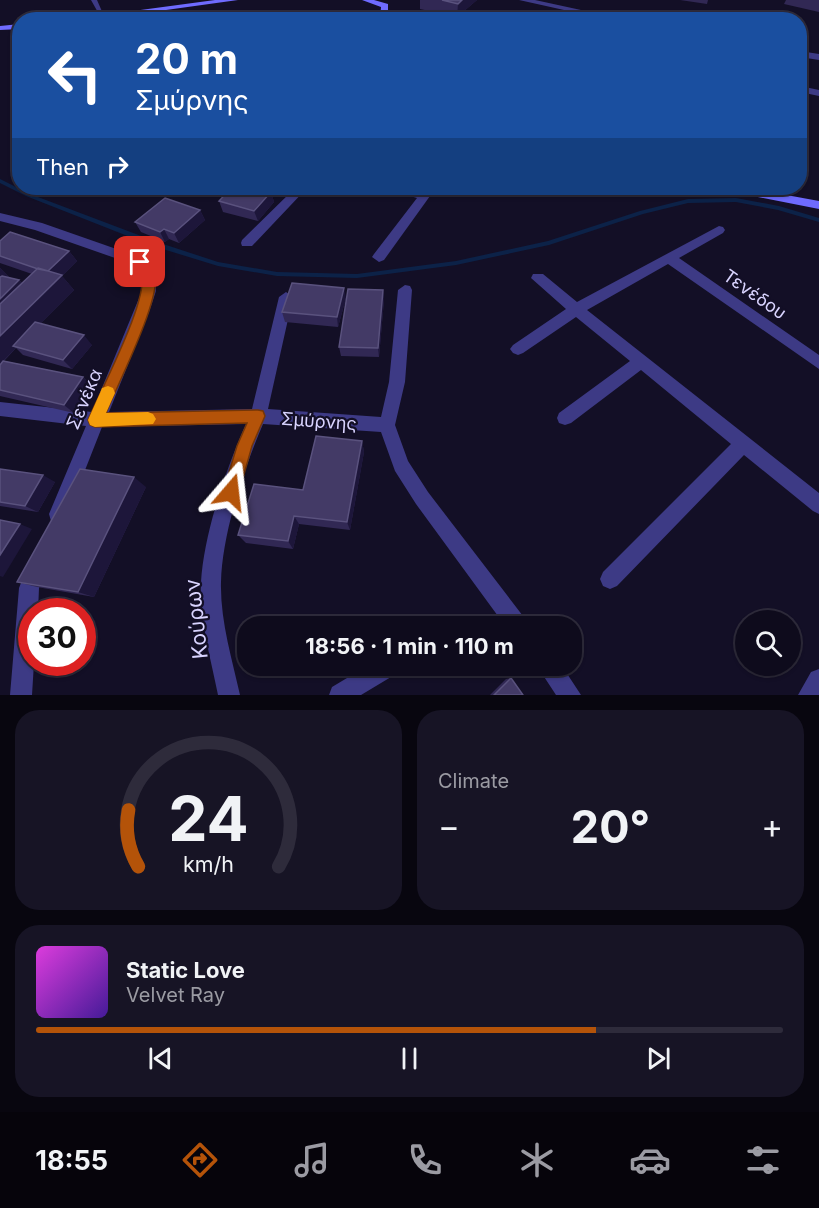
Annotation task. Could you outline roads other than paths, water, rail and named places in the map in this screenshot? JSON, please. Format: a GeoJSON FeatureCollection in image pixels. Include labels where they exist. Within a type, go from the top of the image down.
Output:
{"type":"FeatureCollection","features":[{"type":"Feature","properties":{"kind":"main road"},"geometry":{"type":"LineString","coordinates":[[128,12],[234,0]]}},
{"type":"Feature","properties":{"kind":"main road"},"geometry":{"type":"LineString","coordinates":[[366,0],[386,6],[385,12]]}},
{"type":"Feature","properties":{"kind":"main road"},"geometry":{"type":"LineString","coordinates":[[782,195],[819,205]]}},
{"type":"Feature","properties":{"kind":"street"},"geometry":{"type":"LineString","coordinates":[[523,0],[582,12]]}},
{"type":"Feature","properties":{"kind":"street"},"geometry":{"type":"LineString","coordinates":[[247,243],[294,195]]}},
{"type":"Feature","properties":{"kind":"street"},"geometry":{"type":"LineString","coordinates":[[379,257],[424,196],[421,195]]}},
{"type":"Feature","properties":{"kind":"street","name":"Σενέκα"},"geometry":{"type":"LineString","coordinates":[[0,218],[38,226],[109,249],[140,262],[149,274],[149,291],[142,312],[95,420],[54,525]]}},
{"type":"Feature","properties":{"kind":"street"},"geometry":{"type":"LineString","coordinates":[[518,349],[576,309],[719,230]]}},
{"type":"Feature","properties":{"kind":"street","name":"Τενέδου"},"geometry":{"type":"LineString","coordinates":[[668,257],[819,363]]}},
{"type":"Feature","properties":{"kind":"street"},"geometry":{"type":"LineString","coordinates":[[538,278],[819,505]]}},
{"type":"Feature","properties":{"kind":"street"},"geometry":{"type":"LineString","coordinates":[[405,290],[397,382],[387,425],[401,465],[422,498],[511,616]]}},
{"type":"Feature","properties":{"kind":"street","name":"Κούρων"},"geometry":{"type":"LineString","coordinates":[[229,695],[215,628],[211,583],[217,538],[245,446],[258,416],[286,297]]}},
{"type":"Feature","properties":{"kind":"street"},"geometry":{"type":"LineString","coordinates":[[565,418],[640,362]]}},
{"type":"Feature","properties":{"kind":"street","name":"Σμύρνης"},"geometry":{"type":"LineString","coordinates":[[0,409],[95,420],[258,416],[387,425]]}},
{"type":"Feature","properties":{"kind":"street"},"geometry":{"type":"LineString","coordinates":[[610,579],[743,444]]}},
{"type":"Feature","properties":{"kind":"street"},"geometry":{"type":"LineString","coordinates":[[21,695],[29,588],[41,556]]}},
{"type":"Feature","properties":{"kind":"street"},"geometry":{"type":"LineString","coordinates":[[340,695],[371,676]]}},
{"type":"Feature","properties":{"kind":"street"},"geometry":{"type":"LineString","coordinates":[[556,676],[570,695]]}},
{"type":"Feature","properties":{"kind":"street"},"geometry":{"type":"LineString","coordinates":[[809,695],[819,680]]}},
{"type":"Feature","properties":{"kind":"waterway"},"geometry":{"type":"LineString","coordinates":[[0,181],[12,187]]}},
{"type":"Feature","properties":{"kind":"waterway"},"geometry":{"type":"LineString","coordinates":[[28,195],[155,244],[218,264],[277,274],[357,276],[456,263],[549,243],[642,212],[688,201],[736,200],[779,208],[819,220]]}}]}
